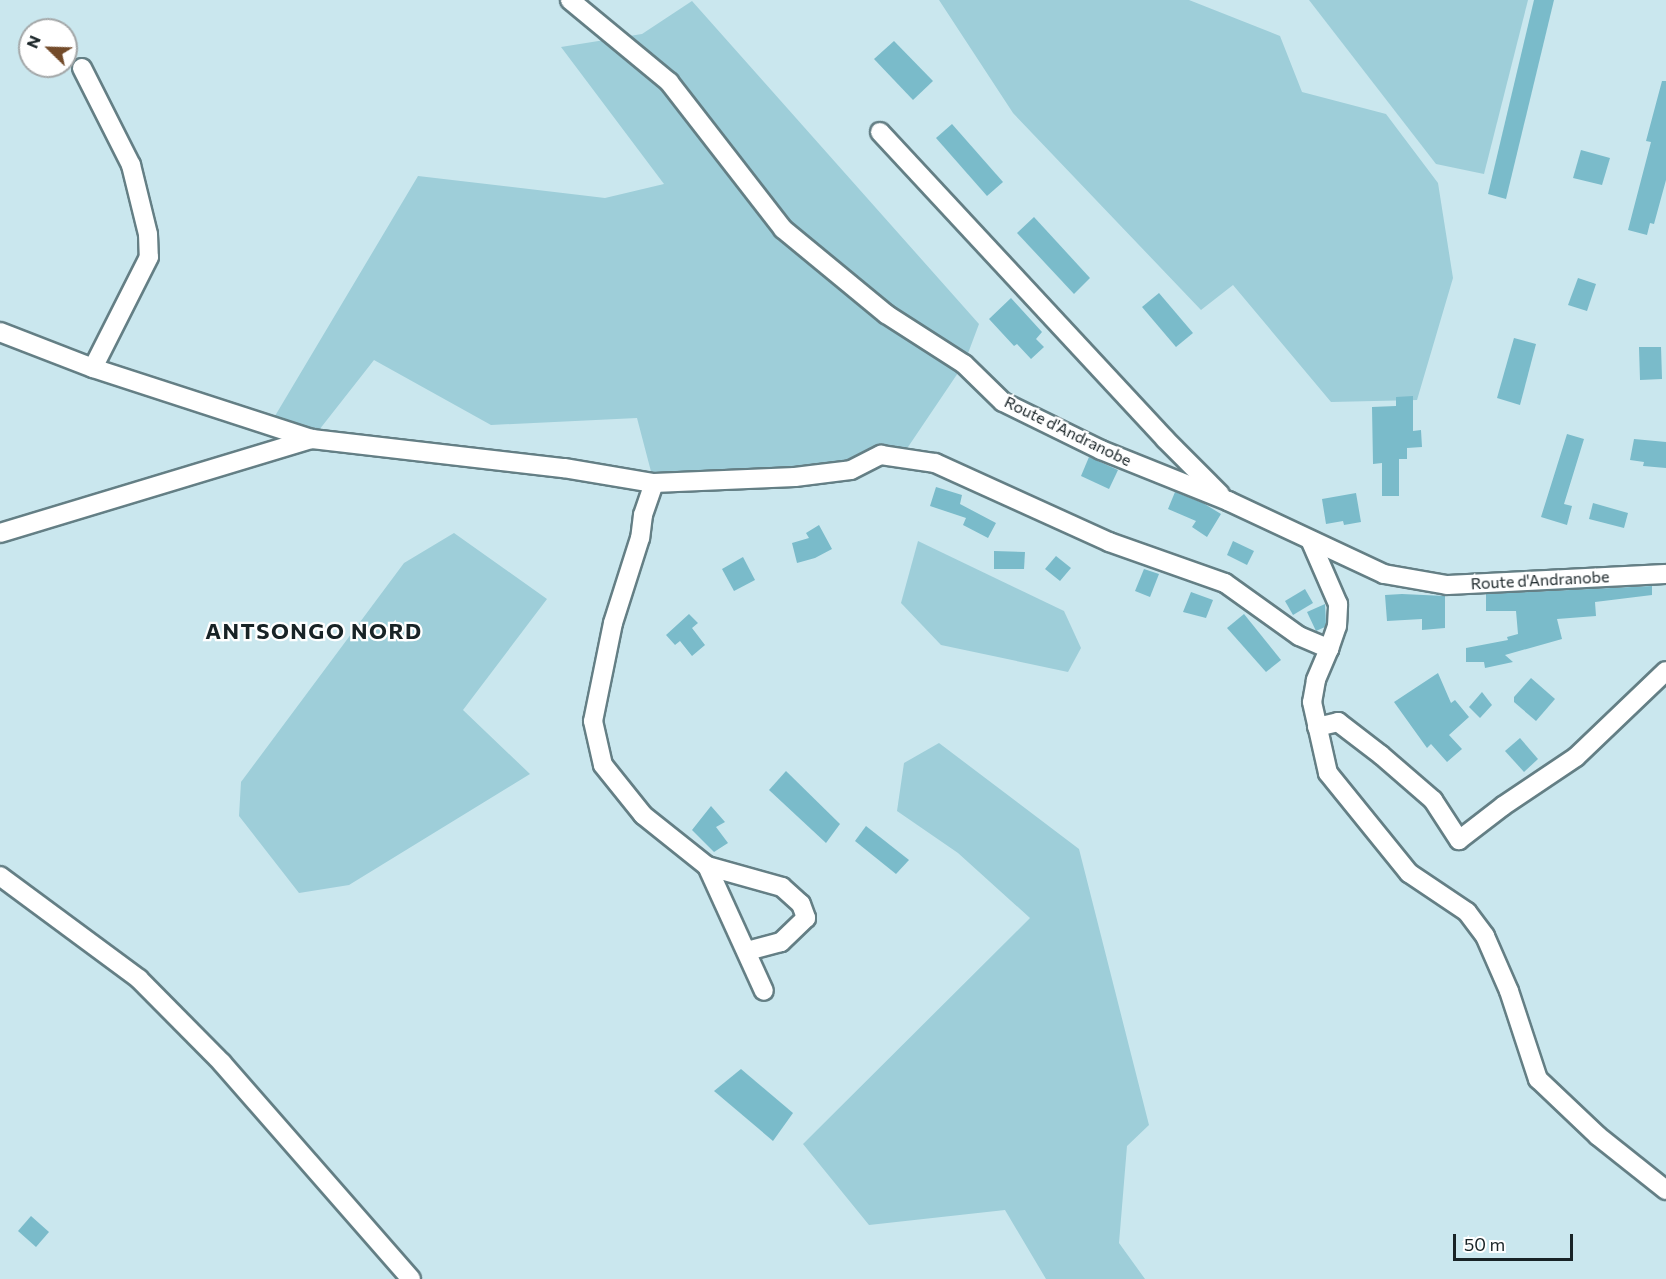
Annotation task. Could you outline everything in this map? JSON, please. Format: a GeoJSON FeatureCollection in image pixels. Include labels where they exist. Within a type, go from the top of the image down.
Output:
{"type":"FeatureCollection","features":[{"type":"Feature","properties":{"kind":"street","name":"Route d'Andranobe"},"geometry":{"type":"LineString","coordinates":[[570,0],[669,82],[783,229],[886,314],[964,364],[1003,402],[1101,450],[1228,501],[1311,542],[1384,574],[1447,585],[1666,574]]}},
{"type":"Feature","properties":{"kind":"street"},"geometry":{"type":"LineString","coordinates":[[82,68],[131,165],[148,234],[149,257],[93,368]]}},
{"type":"Feature","properties":{"kind":"street"},"geometry":{"type":"LineString","coordinates":[[880,132],[1165,439],[1228,501]]}},
{"type":"Feature","properties":{"kind":"street"},"geometry":{"type":"LineString","coordinates":[[0,332],[93,368],[312,439],[564,468],[654,483],[828,473],[850,470],[881,455],[935,463],[1108,542],[1225,583],[1299,636],[1329,649]]}},
{"type":"Feature","properties":{"kind":"street"},"geometry":{"type":"LineString","coordinates":[[0,533],[312,439]]}},
{"type":"Feature","properties":{"kind":"street"},"geometry":{"type":"LineString","coordinates":[[654,483],[642,515],[640,538],[613,623],[593,721],[603,765],[643,815],[707,866],[782,887],[801,904],[806,918],[781,942],[748,951]]}},
{"type":"Feature","properties":{"kind":"street"},"geometry":{"type":"LineString","coordinates":[[1311,542],[1338,604],[1337,627],[1316,680],[1312,702],[1328,773],[1409,873],[1467,912],[1485,936],[1509,991],[1538,1079],[1598,1136],[1666,1190]]}},
{"type":"Feature","properties":{"kind":"street"},"geometry":{"type":"LineString","coordinates":[[1317,727],[1338,722],[1381,754],[1433,800],[1459,840],[1503,806],[1576,757],[1666,671]]}},
{"type":"Feature","properties":{"kind":"street"},"geometry":{"type":"LineString","coordinates":[[707,866],[748,951],[764,991]]}},
{"type":"Feature","properties":{"kind":"street"},"geometry":{"type":"LineString","coordinates":[[0,876],[139,979],[222,1063],[411,1279]]}},
{"type":"Feature","properties":{"kind":"shaded area"},"geometry":{"type":"Polygon","coordinates":[[[939,0],[1189,0],[1280,36],[1302,92],[1386,114],[1438,183],[1453,278],[1417,400],[1331,402],[1233,285],[1201,310],[1013,113],[939,0]]]}},
{"type":"Feature","properties":{"kind":"shaded area"},"geometry":{"type":"Polygon","coordinates":[[[1309,0],[1528,0],[1484,174],[1436,164],[1309,0]]]}},
{"type":"Feature","properties":{"kind":"shaded area"},"geometry":{"type":"Polygon","coordinates":[[[692,1],[979,324],[964,364],[908,447],[881,455],[851,470],[654,483],[637,418],[491,425],[374,360],[312,439],[269,426],[418,176],[605,198],[664,184],[561,47],[642,34],[692,1]]]}},
{"type":"Feature","properties":{"kind":"shaded area"},"geometry":{"type":"Polygon","coordinates":[[[454,533],[547,599],[463,710],[530,774],[349,885],[299,893],[239,816],[241,782],[404,563],[454,533]]]}},
{"type":"Feature","properties":{"kind":"shaded area"},"geometry":{"type":"Polygon","coordinates":[[[918,541],[1064,611],[1081,648],[1068,672],[941,645],[901,603],[918,541]]]}},
{"type":"Feature","properties":{"kind":"shaded area"},"geometry":{"type":"Polygon","coordinates":[[[939,743],[1079,849],[1149,1125],[1127,1146],[1119,1243],[1145,1279],[1046,1279],[1005,1210],[869,1225],[803,1144],[1030,918],[958,853],[897,811],[904,763],[939,743]]]}},
{"type":"Feature","properties":{"kind":"building"},"geometry":{"type":"Polygon","coordinates":[[[1534,0],[1554,0],[1506,199],[1488,194],[1534,0]]]}},
{"type":"Feature","properties":{"kind":"building"},"geometry":{"type":"Polygon","coordinates":[[[894,41],[933,81],[913,100],[874,59],[894,41]]]}},
{"type":"Feature","properties":{"kind":"building"},"geometry":{"type":"Polygon","coordinates":[[[1662,81],[1666,81],[1666,180],[1654,224],[1650,223],[1647,235],[1628,230],[1651,142],[1646,141],[1662,81]]]}},
{"type":"Feature","properties":{"kind":"building"},"geometry":{"type":"Polygon","coordinates":[[[952,124],[1003,182],[987,196],[936,138],[952,124]]]}},
{"type":"Feature","properties":{"kind":"building"},"geometry":{"type":"Polygon","coordinates":[[[1581,150],[1610,158],[1602,185],[1573,178],[1581,150]]]}},
{"type":"Feature","properties":{"kind":"building"},"geometry":{"type":"Polygon","coordinates":[[[1034,217],[1090,278],[1074,294],[1017,233],[1034,217]]]}},
{"type":"Feature","properties":{"kind":"building"},"geometry":{"type":"Polygon","coordinates":[[[1578,278],[1596,284],[1587,311],[1568,305],[1578,278]]]}},
{"type":"Feature","properties":{"kind":"building"},"geometry":{"type":"Polygon","coordinates":[[[1159,293],[1193,333],[1176,347],[1142,307],[1159,293]]]}},
{"type":"Feature","properties":{"kind":"building"},"geometry":{"type":"Polygon","coordinates":[[[1011,298],[1042,332],[1036,339],[1044,347],[1031,359],[1017,344],[1014,346],[989,319],[1011,298]]]}},
{"type":"Feature","properties":{"kind":"building"},"geometry":{"type":"Polygon","coordinates":[[[1514,338],[1536,344],[1520,405],[1497,398],[1514,338]]]}},
{"type":"Feature","properties":{"kind":"building"},"geometry":{"type":"Polygon","coordinates":[[[1639,347],[1661,347],[1662,379],[1640,380],[1639,347]]]}},
{"type":"Feature","properties":{"kind":"building"},"geometry":{"type":"Polygon","coordinates":[[[1413,396],[1413,431],[1421,430],[1422,447],[1407,448],[1407,459],[1399,459],[1399,496],[1382,496],[1382,463],[1373,464],[1372,407],[1396,406],[1396,397],[1413,396]]]}},
{"type":"Feature","properties":{"kind":"building"},"geometry":{"type":"Polygon","coordinates":[[[1567,434],[1584,439],[1564,504],[1572,506],[1567,525],[1541,517],[1567,434]]]}},
{"type":"Feature","properties":{"kind":"building"},"geometry":{"type":"Polygon","coordinates":[[[1634,439],[1666,442],[1666,468],[1643,466],[1644,462],[1630,460],[1634,439]]]}},
{"type":"Feature","properties":{"kind":"building"},"geometry":{"type":"Polygon","coordinates":[[[1089,457],[1118,470],[1109,489],[1081,476],[1089,457]]]}},
{"type":"Feature","properties":{"kind":"building"},"geometry":{"type":"Polygon","coordinates":[[[936,487],[962,495],[960,504],[996,523],[988,538],[963,525],[966,518],[930,506],[936,487]]]}},
{"type":"Feature","properties":{"kind":"building"},"geometry":{"type":"Polygon","coordinates":[[[1175,492],[1203,503],[1221,514],[1207,537],[1192,527],[1196,521],[1168,509],[1175,492]]]}},
{"type":"Feature","properties":{"kind":"building"},"geometry":{"type":"Polygon","coordinates":[[[1356,493],[1361,522],[1344,525],[1343,521],[1326,524],[1322,499],[1356,493]]]}},
{"type":"Feature","properties":{"kind":"building"},"geometry":{"type":"Polygon","coordinates":[[[1593,503],[1628,513],[1624,528],[1589,519],[1593,503]]]}},
{"type":"Feature","properties":{"kind":"building"},"geometry":{"type":"Polygon","coordinates":[[[819,525],[832,549],[815,558],[797,563],[792,543],[809,538],[806,533],[819,525]]]}},
{"type":"Feature","properties":{"kind":"building"},"geometry":{"type":"Polygon","coordinates":[[[1233,541],[1254,551],[1247,565],[1227,555],[1233,541]]]}},
{"type":"Feature","properties":{"kind":"building"},"geometry":{"type":"Polygon","coordinates":[[[994,551],[1025,552],[1024,569],[994,569],[994,551]]]}},
{"type":"Feature","properties":{"kind":"building"},"geometry":{"type":"Polygon","coordinates":[[[1056,556],[1071,568],[1060,581],[1045,569],[1056,556]]]}},
{"type":"Feature","properties":{"kind":"building"},"geometry":{"type":"Polygon","coordinates":[[[743,557],[755,580],[734,591],[722,569],[743,557]]]}},
{"type":"Feature","properties":{"kind":"building"},"geometry":{"type":"Polygon","coordinates":[[[1144,569],[1159,574],[1150,597],[1135,591],[1144,569]]]}},
{"type":"Feature","properties":{"kind":"building"},"geometry":{"type":"Polygon","coordinates":[[[1652,586],[1652,595],[1595,602],[1596,616],[1557,619],[1562,639],[1505,655],[1513,662],[1485,668],[1484,662],[1466,662],[1466,648],[1508,640],[1507,637],[1518,634],[1516,611],[1486,611],[1486,594],[1652,586]]]}},
{"type":"Feature","properties":{"kind":"building"},"geometry":{"type":"Polygon","coordinates":[[[1305,589],[1313,603],[1293,615],[1285,601],[1305,589]]]}},
{"type":"Feature","properties":{"kind":"building"},"geometry":{"type":"Polygon","coordinates":[[[1191,592],[1213,600],[1206,618],[1183,612],[1191,592]]]}},
{"type":"Feature","properties":{"kind":"building"},"geometry":{"type":"Polygon","coordinates":[[[1385,595],[1445,596],[1445,628],[1422,630],[1422,619],[1387,621],[1385,595]]]}},
{"type":"Feature","properties":{"kind":"building"},"geometry":{"type":"Polygon","coordinates":[[[1325,604],[1325,627],[1316,631],[1307,612],[1325,604]]]}},
{"type":"Feature","properties":{"kind":"building"},"geometry":{"type":"Polygon","coordinates":[[[689,614],[698,623],[692,628],[705,645],[692,656],[680,641],[675,645],[666,635],[689,614]]]}},
{"type":"Feature","properties":{"kind":"building"},"geometry":{"type":"Polygon","coordinates":[[[1244,614],[1281,660],[1266,672],[1227,628],[1244,614]]]}},
{"type":"Feature","properties":{"kind":"building"},"geometry":{"type":"Polygon","coordinates":[[[1438,673],[1451,703],[1455,700],[1469,717],[1449,735],[1462,749],[1447,762],[1431,744],[1427,748],[1394,702],[1438,673]]]}},
{"type":"Feature","properties":{"kind":"building"},"geometry":{"type":"Polygon","coordinates":[[[1531,678],[1555,699],[1536,721],[1514,702],[1514,697],[1531,678]]]}},
{"type":"Feature","properties":{"kind":"building"},"geometry":{"type":"Polygon","coordinates":[[[1482,692],[1492,705],[1480,718],[1469,707],[1482,692]]]}},
{"type":"Feature","properties":{"kind":"building"},"geometry":{"type":"Polygon","coordinates":[[[1520,738],[1538,759],[1524,772],[1505,751],[1520,738]]]}},
{"type":"Feature","properties":{"kind":"building"},"geometry":{"type":"Polygon","coordinates":[[[786,771],[840,824],[826,843],[769,790],[786,771]]]}},
{"type":"Feature","properties":{"kind":"building"},"geometry":{"type":"Polygon","coordinates":[[[711,806],[725,822],[716,827],[728,843],[714,852],[692,830],[711,806]]]}},
{"type":"Feature","properties":{"kind":"building"},"geometry":{"type":"Polygon","coordinates":[[[866,826],[909,860],[896,874],[855,841],[866,826]]]}},
{"type":"Feature","properties":{"kind":"building"},"geometry":{"type":"Polygon","coordinates":[[[741,1069],[793,1113],[773,1141],[714,1091],[741,1069]]]}},
{"type":"Feature","properties":{"kind":"building"},"geometry":{"type":"Polygon","coordinates":[[[31,1216],[49,1232],[36,1247],[18,1231],[31,1216]]]}},
{"type":"Feature","properties":{"kind":"district","name":"ANTSONGO NORD"},"geometry":{"type":"Point","coordinates":[314,631]}}]}
